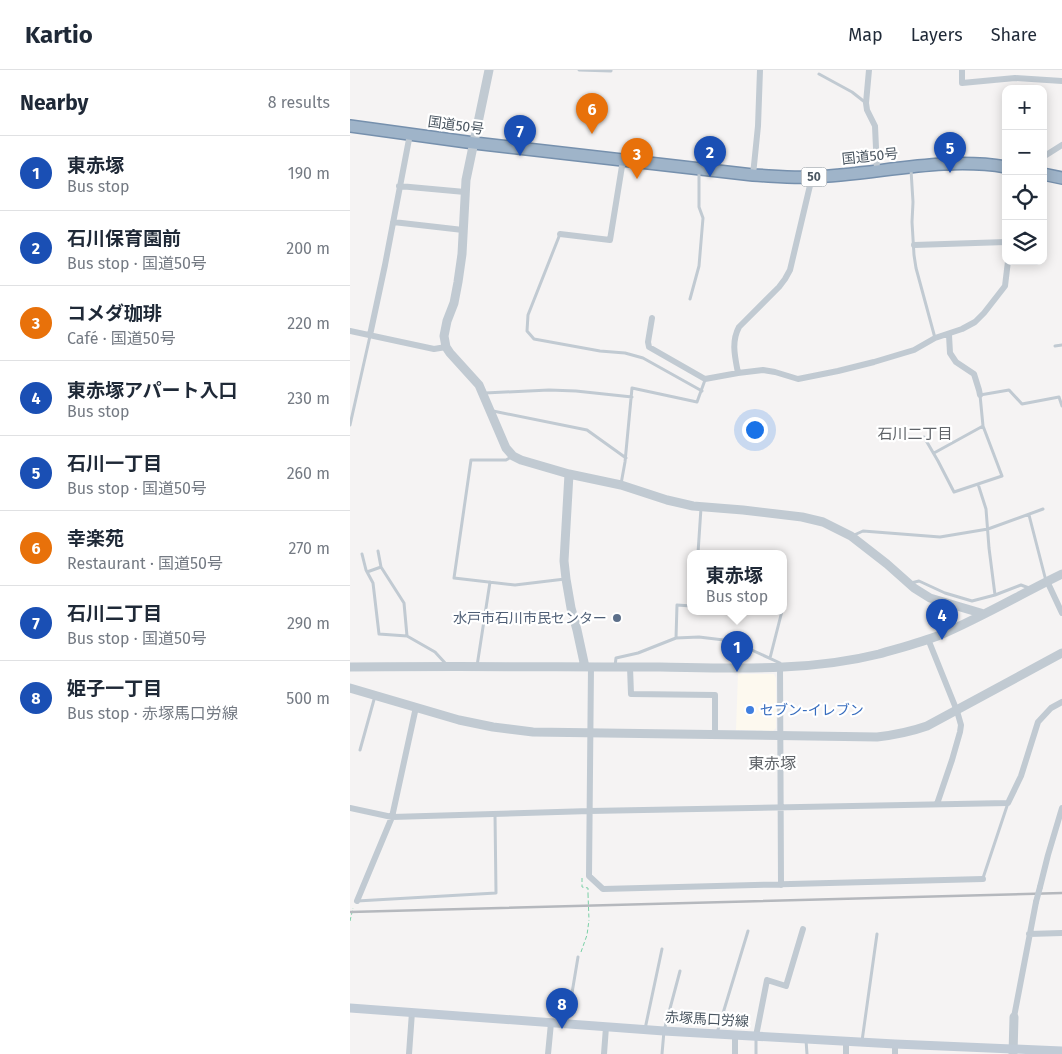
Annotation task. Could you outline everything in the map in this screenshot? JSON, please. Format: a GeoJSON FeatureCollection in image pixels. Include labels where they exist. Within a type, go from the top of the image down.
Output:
{"type":"FeatureCollection","features":[{"type":"Feature","properties":{"kind":"highway","name":"国道50号"},"geometry":{"type":"LineString","coordinates":[[350,126],[474,143],[785,177],[812,177],[948,164],[1002,167]]}},
{"type":"Feature","properties":{"kind":"highway"},"geometry":{"type":"LineString","coordinates":[[1047,175],[1062,178]]}},
{"type":"Feature","properties":{"kind":"main road","name":"赤塚馬口労線"},"geometry":{"type":"LineString","coordinates":[[350,1008],[567,1025],[806,1038],[961,1050],[1062,1052]]}},
{"type":"Feature","properties":{"kind":"street"},"geometry":{"type":"LineString","coordinates":[[489,70],[465,192],[462,254],[458,282],[444,336],[446,347],[483,393],[506,448],[513,456],[569,474],[621,485],[667,500],[693,506],[802,517],[823,522],[851,536],[914,588],[930,598],[984,614]]}},
{"type":"Feature","properties":{"kind":"street"},"geometry":{"type":"LineString","coordinates":[[753,175],[758,126],[760,70]]}},
{"type":"Feature","properties":{"kind":"street"},"geometry":{"type":"LineString","coordinates":[[869,70],[866,103],[875,126],[878,170]]}},
{"type":"Feature","properties":{"kind":"street"},"geometry":{"type":"LineString","coordinates":[[962,70],[962,83],[1015,78],[1062,81]]}},
{"type":"Feature","properties":{"kind":"street"},"geometry":{"type":"LineString","coordinates":[[370,335],[386,265],[410,134]]}},
{"type":"Feature","properties":{"kind":"street"},"geometry":{"type":"LineString","coordinates":[[1047,154],[1062,145]]}},
{"type":"Feature","properties":{"kind":"street"},"geometry":{"type":"LineString","coordinates":[[560,234],[610,240],[623,160]]}},
{"type":"Feature","properties":{"kind":"street"},"geometry":{"type":"LineString","coordinates":[[738,373],[734,347],[735,334],[785,279],[790,270],[812,177]]}},
{"type":"Feature","properties":{"kind":"street"},"geometry":{"type":"LineString","coordinates":[[400,186],[465,192]]}},
{"type":"Feature","properties":{"kind":"street"},"geometry":{"type":"LineString","coordinates":[[393,222],[463,230]]}},
{"type":"Feature","properties":{"kind":"street"},"geometry":{"type":"LineString","coordinates":[[914,245],[1002,242]]}},
{"type":"Feature","properties":{"kind":"street"},"geometry":{"type":"LineString","coordinates":[[652,318],[648,342],[649,347],[705,379],[738,373],[769,371],[798,379],[874,362],[914,350],[935,338],[962,330],[975,322],[984,313],[1005,286],[1008,265]]}},
{"type":"Feature","properties":{"kind":"street"},"geometry":{"type":"LineString","coordinates":[[350,331],[434,349],[446,347]]}},
{"type":"Feature","properties":{"kind":"street"},"geometry":{"type":"LineString","coordinates":[[949,334],[950,353],[956,362],[974,374],[980,395]]}},
{"type":"Feature","properties":{"kind":"street"},"geometry":{"type":"LineString","coordinates":[[569,474],[564,561],[571,608],[588,667],[590,733],[589,876],[603,889],[983,879]]}},
{"type":"Feature","properties":{"kind":"street"},"geometry":{"type":"LineString","coordinates":[[350,667],[780,667],[840,662],[878,654],[928,639],[984,614],[1062,574]]}},
{"type":"Feature","properties":{"kind":"street"},"geometry":{"type":"LineString","coordinates":[[1047,582],[1062,613]]}},
{"type":"Feature","properties":{"kind":"street"},"geometry":{"type":"LineString","coordinates":[[928,639],[960,719],[960,732],[937,804]]}},
{"type":"Feature","properties":{"kind":"street"},"geometry":{"type":"LineString","coordinates":[[350,688],[459,720],[533,732],[876,737],[909,732],[927,726],[1062,653]]}},
{"type":"Feature","properties":{"kind":"street"},"geometry":{"type":"LineString","coordinates":[[630,667],[631,694],[715,694],[716,735]]}},
{"type":"Feature","properties":{"kind":"street"},"geometry":{"type":"LineString","coordinates":[[780,667],[781,885]]}},
{"type":"Feature","properties":{"kind":"street"},"geometry":{"type":"LineString","coordinates":[[350,808],[392,817],[1008,803],[1021,776],[1038,722],[1051,708],[1062,702]]}},
{"type":"Feature","properties":{"kind":"street"},"geometry":{"type":"LineString","coordinates":[[356,901],[392,817],[416,707]]}},
{"type":"Feature","properties":{"kind":"street"},"geometry":{"type":"LineString","coordinates":[[1013,1052],[1014,1017],[1029,934],[1048,855],[1062,808]]}},
{"type":"Feature","properties":{"kind":"street"},"geometry":{"type":"LineString","coordinates":[[756,1036],[767,980],[786,986],[803,929]]}},
{"type":"Feature","properties":{"kind":"street"},"geometry":{"type":"LineString","coordinates":[[1029,934],[1062,933]]}},
{"type":"Feature","properties":{"kind":"street"},"geometry":{"type":"LineString","coordinates":[[409,1054],[412,1012]]}},
{"type":"Feature","properties":{"kind":"street"},"geometry":{"type":"LineString","coordinates":[[548,1054],[551,1023]]}},
{"type":"Feature","properties":{"kind":"street"},"geometry":{"type":"LineString","coordinates":[[604,1054],[606,1027]]}},
{"type":"Feature","properties":{"kind":"street"},"geometry":{"type":"LineString","coordinates":[[735,1034],[735,1054]]}},
{"type":"Feature","properties":{"kind":"street"},"geometry":{"type":"LineString","coordinates":[[846,1041],[846,1054]]}},
{"type":"Feature","properties":{"kind":"street"},"geometry":{"type":"LineString","coordinates":[[895,1044],[895,1054]]}},
{"type":"Feature","properties":{"kind":"lane"},"geometry":{"type":"LineString","coordinates":[[580,70],[611,70]]}},
{"type":"Feature","properties":{"kind":"lane"},"geometry":{"type":"LineString","coordinates":[[819,74],[852,92],[866,103]]}},
{"type":"Feature","properties":{"kind":"lane"},"geometry":{"type":"LineString","coordinates":[[911,167],[912,222],[916,268],[935,338]]}},
{"type":"Feature","properties":{"kind":"lane"},"geometry":{"type":"LineString","coordinates":[[690,299],[699,266],[703,218],[699,207],[699,169]]}},
{"type":"Feature","properties":{"kind":"lane"},"geometry":{"type":"LineString","coordinates":[[560,234],[528,315],[527,331],[534,338],[600,351],[625,353],[643,358],[702,391]]}},
{"type":"Feature","properties":{"kind":"lane"},"geometry":{"type":"LineString","coordinates":[[350,425],[370,335]]}},
{"type":"Feature","properties":{"kind":"lane"},"geometry":{"type":"LineString","coordinates":[[1055,346],[1062,345]]}},
{"type":"Feature","properties":{"kind":"lane"},"geometry":{"type":"LineString","coordinates":[[621,485],[626,458],[632,388],[697,402],[705,379]]}},
{"type":"Feature","properties":{"kind":"lane"},"geometry":{"type":"LineString","coordinates":[[483,393],[548,390],[632,397]]}},
{"type":"Feature","properties":{"kind":"lane"},"geometry":{"type":"LineString","coordinates":[[924,437],[954,492],[1002,476],[983,426],[980,395],[1009,390],[1022,404],[1060,397],[1062,406]]}},
{"type":"Feature","properties":{"kind":"lane"},"geometry":{"type":"LineString","coordinates":[[490,410],[587,430],[626,458]]}},
{"type":"Feature","properties":{"kind":"lane"},"geometry":{"type":"LineString","coordinates":[[934,453],[983,426]]}},
{"type":"Feature","properties":{"kind":"lane"},"geometry":{"type":"LineString","coordinates":[[513,456],[506,460],[471,460],[454,578],[515,585],[566,579]]}},
{"type":"Feature","properties":{"kind":"lane"},"geometry":{"type":"LineString","coordinates":[[978,484],[986,509],[995,595]]}},
{"type":"Feature","properties":{"kind":"lane"},"geometry":{"type":"LineString","coordinates":[[698,550],[701,507]]}},
{"type":"Feature","properties":{"kind":"lane"},"geometry":{"type":"LineString","coordinates":[[851,536],[863,531],[940,537],[988,529],[1043,510]]}},
{"type":"Feature","properties":{"kind":"lane"},"geometry":{"type":"LineString","coordinates":[[1029,515],[1047,582]]}},
{"type":"Feature","properties":{"kind":"lane"},"geometry":{"type":"LineString","coordinates":[[378,551],[381,567],[404,603],[407,636]]}},
{"type":"Feature","properties":{"kind":"lane"},"geometry":{"type":"LineString","coordinates":[[362,554],[367,572],[373,583],[380,634],[407,636],[434,652],[448,667]]}},
{"type":"Feature","properties":{"kind":"lane"},"geometry":{"type":"LineString","coordinates":[[367,572],[381,567]]}},
{"type":"Feature","properties":{"kind":"lane"},"geometry":{"type":"LineString","coordinates":[[477,667],[490,582]]}},
{"type":"Feature","properties":{"kind":"lane"},"geometry":{"type":"LineString","coordinates":[[908,583],[919,582],[945,594],[972,601],[1021,585],[1032,589]]}},
{"type":"Feature","properties":{"kind":"lane"},"geometry":{"type":"LineString","coordinates":[[676,638],[677,605],[687,606]]}},
{"type":"Feature","properties":{"kind":"lane"},"geometry":{"type":"LineString","coordinates":[[770,658],[781,615]]}},
{"type":"Feature","properties":{"kind":"lane"},"geometry":{"type":"LineString","coordinates":[[615,667],[616,658],[638,653],[676,638],[699,637],[732,641],[780,663],[780,667]]}},
{"type":"Feature","properties":{"kind":"lane"},"geometry":{"type":"LineString","coordinates":[[360,750],[376,696]]}},
{"type":"Feature","properties":{"kind":"lane"},"geometry":{"type":"LineString","coordinates":[[983,879],[1008,803]]}},
{"type":"Feature","properties":{"kind":"lane"},"geometry":{"type":"LineString","coordinates":[[356,901],[496,893],[495,814]]}},
{"type":"Feature","properties":{"kind":"lane"},"geometry":{"type":"LineString","coordinates":[[717,1034],[748,931]]}},
{"type":"Feature","properties":{"kind":"lane"},"geometry":{"type":"LineString","coordinates":[[862,1042],[877,934]]}},
{"type":"Feature","properties":{"kind":"lane"},"geometry":{"type":"LineString","coordinates":[[644,1029],[662,949]]}},
{"type":"Feature","properties":{"kind":"lane"},"geometry":{"type":"LineString","coordinates":[[567,1025],[578,957]]}},
{"type":"Feature","properties":{"kind":"lane"},"geometry":{"type":"LineString","coordinates":[[662,1054],[664,1031],[680,971]]}},
{"type":"Feature","properties":{"kind":"lane"},"geometry":{"type":"LineString","coordinates":[[756,1036],[756,1054]]}},
{"type":"Feature","properties":{"kind":"lane"},"geometry":{"type":"LineString","coordinates":[[806,1038],[807,1054]]}},
{"type":"Feature","properties":{"kind":"path"},"geometry":{"type":"LineString","coordinates":[[578,957],[587,935],[589,920],[588,888],[582,887]]}},
{"type":"Feature","properties":{"kind":"path"},"geometry":{"type":"LineString","coordinates":[[350,921],[356,901]]}},
{"type":"Feature","properties":{"kind":"shaded area"},"geometry":{"type":"Polygon","coordinates":[[[738,674],[774,674],[776,678],[776,728],[773,731],[736,730],[738,674]]]}},
{"type":"Feature","properties":{"kind":"railway"},"geometry":{"type":"LineString","coordinates":[[350,912],[1062,893]]}},
{"type":"Feature","properties":{"kind":"place","name":"幸楽苑"},"geometry":{"type":"Point","coordinates":[592,134]}},
{"type":"Feature","properties":{"kind":"place","name":"石川二丁目"},"geometry":{"type":"Point","coordinates":[520,156]}},
{"type":"Feature","properties":{"kind":"place","name":"石川一丁目"},"geometry":{"type":"Point","coordinates":[950,173]}},
{"type":"Feature","properties":{"kind":"place","name":"石川保育園前"},"geometry":{"type":"Point","coordinates":[710,177]}},
{"type":"Feature","properties":{"kind":"place","name":"コメダ珈琲"},"geometry":{"type":"Point","coordinates":[637,179]}},
{"type":"Feature","properties":{"kind":"place","name":"水戸市石川市民センター"},"geometry":{"type":"Point","coordinates":[617,618]}},
{"type":"Feature","properties":{"kind":"place","name":"東赤塚アパート入口"},"geometry":{"type":"Point","coordinates":[942,640]}},
{"type":"Feature","properties":{"kind":"place","name":"東赤塚"},"geometry":{"type":"Point","coordinates":[737,672]}},
{"type":"Feature","properties":{"kind":"place","name":"セブン-イレブン"},"geometry":{"type":"Point","coordinates":[750,710]}},
{"type":"Feature","properties":{"kind":"place","name":"姫子一丁目"},"geometry":{"type":"Point","coordinates":[562,1029]}},
{"type":"Feature","properties":{"kind":"district","name":"石川二丁目"},"geometry":{"type":"Point","coordinates":[915,434]}},
{"type":"Feature","properties":{"kind":"district","name":"東赤塚"},"geometry":{"type":"Point","coordinates":[772,763]}}]}
